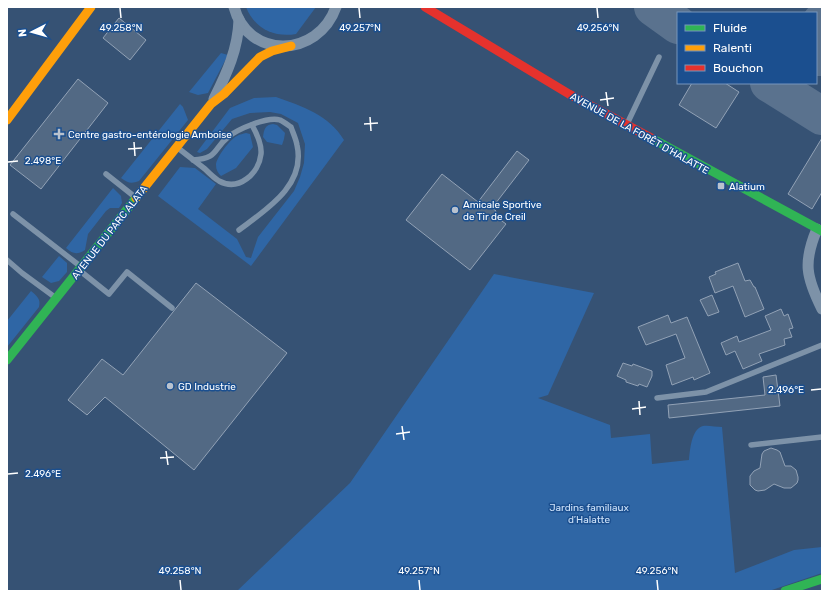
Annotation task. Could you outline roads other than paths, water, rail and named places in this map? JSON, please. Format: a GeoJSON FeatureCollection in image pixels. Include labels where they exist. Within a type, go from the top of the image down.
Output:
{"type":"FeatureCollection","features":[{"type":"Feature","properties":{"kind":"main road"},"geometry":{"type":"LineString","coordinates":[[7,120],[91,7]]}},
{"type":"Feature","properties":{"kind":"main road","name":"AVENUE DE LA FORÊT D'HALATTE"},"geometry":{"type":"LineString","coordinates":[[425,7],[569,94],[820,230]]}},
{"type":"Feature","properties":{"kind":"main road","name":"AVENUE DU PARC ALATA"},"geometry":{"type":"LineString","coordinates":[[7,360],[211,104],[224,94],[260,57],[272,51],[291,46]]}},
{"type":"Feature","properties":{"kind":"main road"},"geometry":{"type":"LineString","coordinates":[[785,591],[822,579]]}},
{"type":"Feature","properties":{"kind":"street"},"geometry":{"type":"LineString","coordinates":[[235,11],[251,34],[262,41],[273,45],[291,46],[304,43],[319,33],[328,24],[337,9]]}},
{"type":"Feature","properties":{"kind":"street","name":"AVENUE DU PARC ALATA"},"geometry":{"type":"LineString","coordinates":[[211,104],[234,53],[238,37],[235,11]]}},
{"type":"Feature","properties":{"kind":"street","name":"AVENUE DE LA FORÊT D'HALATTE"},"geometry":{"type":"LineString","coordinates":[[820,230],[810,248],[808,256],[808,270],[812,286],[822,309]]}},
{"type":"Feature","properties":{"kind":"lane"},"geometry":{"type":"LineString","coordinates":[[626,126],[660,57]]}},
{"type":"Feature","properties":{"kind":"lane"},"geometry":{"type":"LineString","coordinates":[[193,160],[209,157],[226,138],[236,131],[252,125],[270,119],[280,120],[291,127],[298,146],[298,167],[289,186],[276,202],[239,230]]}},
{"type":"Feature","properties":{"kind":"lane"},"geometry":{"type":"LineString","coordinates":[[177,147],[219,181],[234,183],[246,180],[253,174],[261,154],[260,143],[252,125]]}},
{"type":"Feature","properties":{"kind":"lane"},"geometry":{"type":"LineString","coordinates":[[106,174],[136,198]]}},
{"type":"Feature","properties":{"kind":"lane"},"geometry":{"type":"LineString","coordinates":[[12,214],[80,268],[109,294],[127,272],[172,308]]}},
{"type":"Feature","properties":{"kind":"lane"},"geometry":{"type":"LineString","coordinates":[[7,260],[56,298]]}},
{"type":"Feature","properties":{"kind":"lane"},"geometry":{"type":"LineString","coordinates":[[657,398],[706,392],[822,345]]}},
{"type":"Feature","properties":{"kind":"lane"},"geometry":{"type":"LineString","coordinates":[[751,445],[822,437]]}},
{"type":"Feature","properties":{"kind":"place","name":"Centre gastro-entérologie Amboise"},"geometry":{"type":"Point","coordinates":[59,134]}},
{"type":"Feature","properties":{"kind":"place","name":"Alatium"},"geometry":{"type":"Point","coordinates":[721,186]}},
{"type":"Feature","properties":{"kind":"place","name":"Amicale Sportive de Tir de Creil"},"geometry":{"type":"Point","coordinates":[455,210]}},
{"type":"Feature","properties":{"kind":"place","name":"GD Industrie"},"geometry":{"type":"Point","coordinates":[170,386]}},
{"type":"Feature","properties":{"kind":"park label","name":"Jardins familiaux d’Halatte"},"geometry":{"type":"Point","coordinates":[589,512]}}]}
